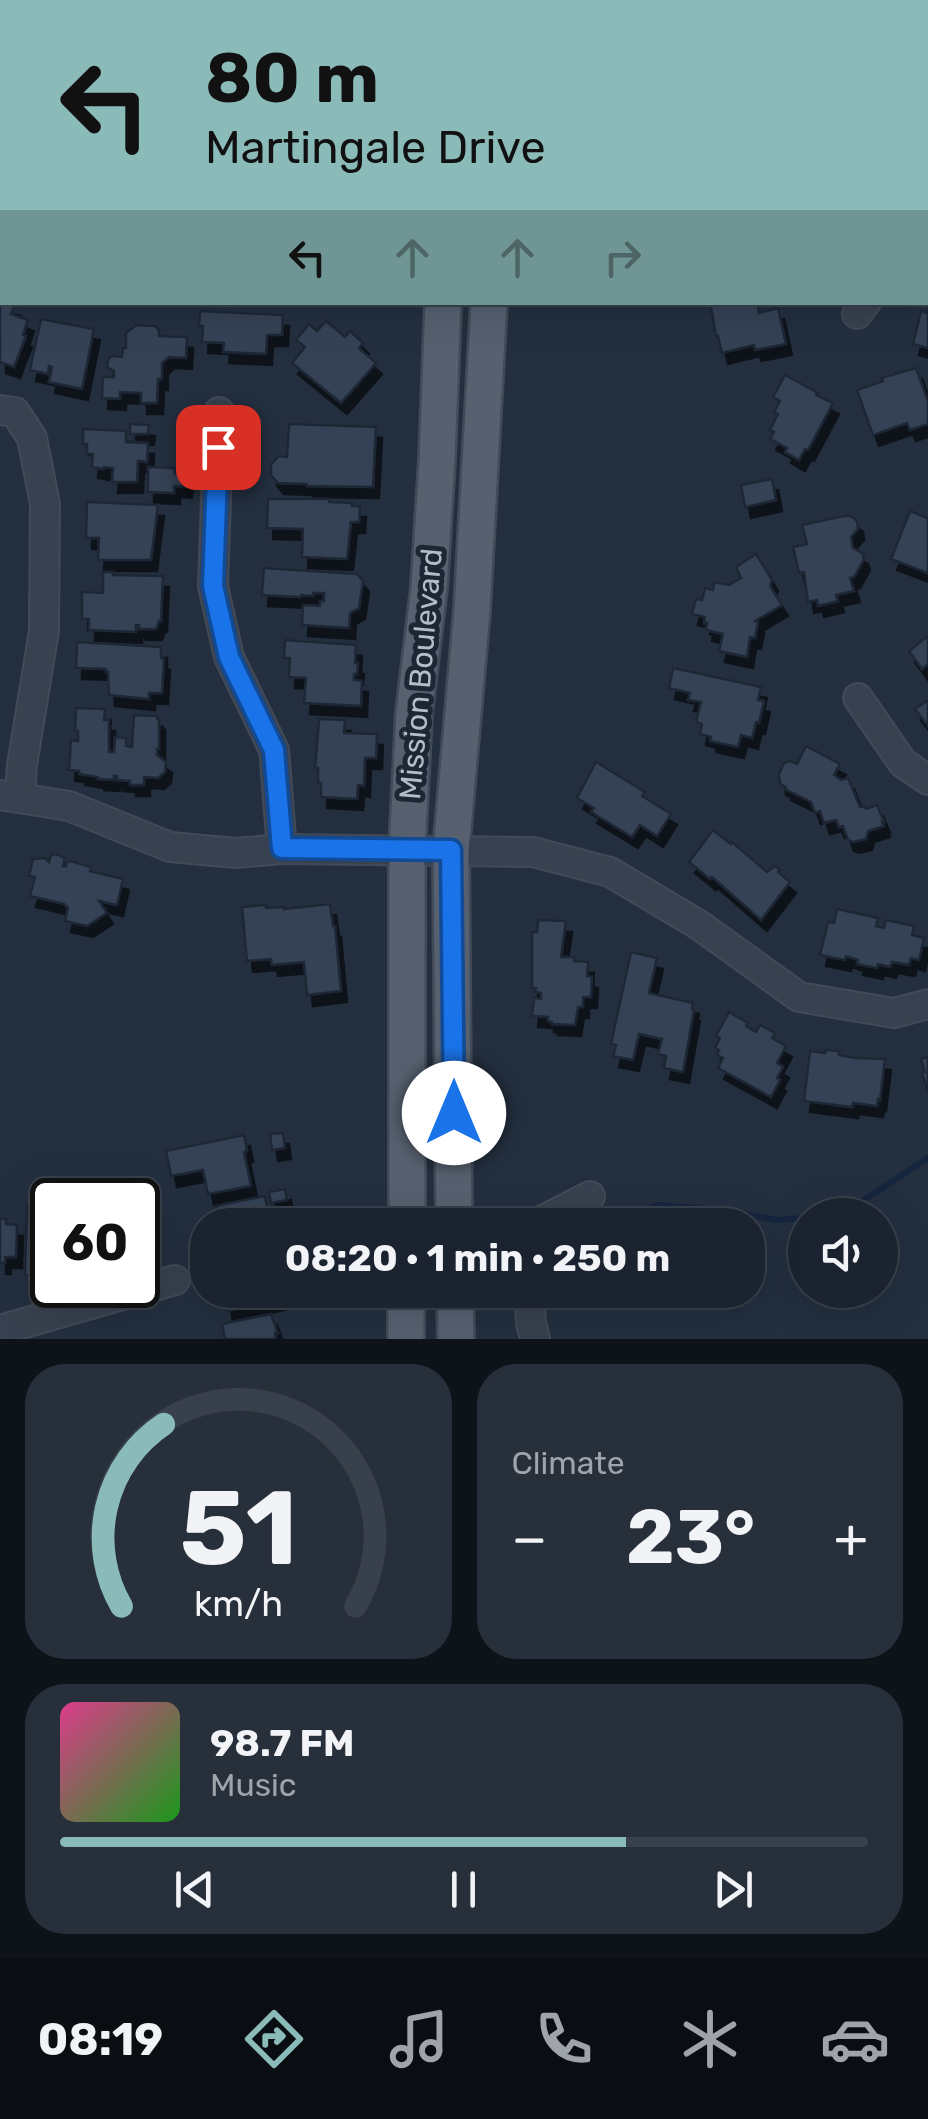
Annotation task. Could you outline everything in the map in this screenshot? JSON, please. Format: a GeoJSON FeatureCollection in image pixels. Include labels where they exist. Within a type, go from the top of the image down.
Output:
{"type":"FeatureCollection","features":[{"type":"Feature","properties":{"kind":"main road","name":"Mission Boulevard"},"geometry":{"type":"LineString","coordinates":[[407,1208],[407,851],[414,712],[437,460],[442,305]]}},
{"type":"Feature","properties":{"kind":"main road","name":"Mission Boulevard"},"geometry":{"type":"LineString","coordinates":[[454,1208],[451,850],[475,557],[489,305]]}},
{"type":"Feature","properties":{"kind":"main road"},"geometry":{"type":"LineString","coordinates":[[406,1308],[406,1339]]}},
{"type":"Feature","properties":{"kind":"main road"},"geometry":{"type":"LineString","coordinates":[[455,1308],[456,1339]]}},
{"type":"Feature","properties":{"kind":"street"},"geometry":{"type":"LineString","coordinates":[[0,410],[14,412],[32,438],[45,504],[44,631],[22,766],[10,796],[69,806],[170,848],[236,854],[282,848],[533,852],[610,872],[699,925],[800,997],[894,1013],[928,1004]]}},
{"type":"Feature","properties":{"kind":"street"},"geometry":{"type":"LineString","coordinates":[[219,412],[213,586],[229,657],[274,750],[282,848]]}},
{"type":"Feature","properties":{"kind":"street"},"geometry":{"type":"LineString","coordinates":[[858,698],[903,763],[928,780]]}},
{"type":"Feature","properties":{"kind":"street"},"geometry":{"type":"LineString","coordinates":[[567,1208],[590,1196]]}},
{"type":"Feature","properties":{"kind":"street"},"geometry":{"type":"LineString","coordinates":[[0,1330],[175,1280]]}},
{"type":"Feature","properties":{"kind":"street"},"geometry":{"type":"LineString","coordinates":[[530,1308],[535,1339]]}},
{"type":"Feature","properties":{"kind":"building"},"geometry":{"type":"Polygon","coordinates":[[[0,305],[15,305],[11,314],[28,320],[23,335],[26,336],[14,367],[0,362],[0,305]]]}},
{"type":"Feature","properties":{"kind":"building"},"geometry":{"type":"Polygon","coordinates":[[[711,305],[758,305],[759,313],[778,308],[786,344],[755,350],[754,345],[722,353],[711,305]]]}},
{"type":"Feature","properties":{"kind":"building"},"geometry":{"type":"Polygon","coordinates":[[[928,309],[928,348],[913,344],[921,311],[927,313],[928,309]]]}},
{"type":"Feature","properties":{"kind":"building"},"geometry":{"type":"Polygon","coordinates":[[[200,311],[283,315],[282,335],[267,335],[266,354],[223,352],[224,343],[202,342],[200,311]]]}},
{"type":"Feature","properties":{"kind":"building"},"geometry":{"type":"Polygon","coordinates":[[[41,319],[94,329],[82,389],[49,382],[52,367],[49,366],[48,374],[30,370],[41,319]]]}},
{"type":"Feature","properties":{"kind":"building"},"geometry":{"type":"Polygon","coordinates":[[[326,321],[345,337],[350,331],[363,343],[359,348],[376,363],[341,403],[292,363],[305,347],[296,340],[309,324],[317,331],[326,321]]]}},
{"type":"Feature","properties":{"kind":"building"},"geometry":{"type":"Polygon","coordinates":[[[136,325],[155,326],[159,336],[187,337],[186,358],[169,357],[162,363],[157,403],[141,403],[141,393],[120,392],[120,399],[102,398],[103,377],[114,377],[114,371],[107,367],[108,360],[111,356],[122,357],[126,333],[136,325]]]}},
{"type":"Feature","properties":{"kind":"building"},"geometry":{"type":"Polygon","coordinates":[[[916,368],[928,401],[928,424],[910,430],[907,423],[873,435],[857,390],[916,368]]]}},
{"type":"Feature","properties":{"kind":"building"},"geometry":{"type":"Polygon","coordinates":[[[785,375],[833,403],[799,460],[770,439],[778,414],[774,412],[780,401],[773,397],[785,375]]]}},
{"type":"Feature","properties":{"kind":"building"},"geometry":{"type":"Polygon","coordinates":[[[130,424],[149,425],[148,434],[130,434],[130,424]]]}},
{"type":"Feature","properties":{"kind":"building"},"geometry":{"type":"Polygon","coordinates":[[[289,424],[376,427],[373,487],[278,483],[271,475],[271,464],[279,456],[287,457],[289,424]]]}},
{"type":"Feature","properties":{"kind":"building"},"geometry":{"type":"Polygon","coordinates":[[[83,429],[126,431],[126,442],[148,443],[147,462],[138,461],[137,482],[112,482],[113,468],[92,467],[93,454],[87,454],[87,444],[83,444],[83,429]]]}},
{"type":"Feature","properties":{"kind":"building"},"geometry":{"type":"Polygon","coordinates":[[[148,467],[175,468],[175,474],[187,474],[186,487],[174,486],[174,493],[148,492],[148,467]]]}},
{"type":"Feature","properties":{"kind":"building"},"geometry":{"type":"Polygon","coordinates":[[[772,479],[776,500],[745,507],[741,485],[772,479]]]}},
{"type":"Feature","properties":{"kind":"building"},"geometry":{"type":"Polygon","coordinates":[[[268,499],[329,499],[360,506],[359,522],[351,522],[347,559],[302,557],[303,529],[267,528],[268,499]]]}},
{"type":"Feature","properties":{"kind":"building"},"geometry":{"type":"Polygon","coordinates":[[[87,502],[158,505],[151,560],[98,560],[99,538],[86,538],[87,502]]]}},
{"type":"Feature","properties":{"kind":"building"},"geometry":{"type":"Polygon","coordinates":[[[910,511],[928,518],[928,573],[891,559],[910,511]]]}},
{"type":"Feature","properties":{"kind":"building"},"geometry":{"type":"Polygon","coordinates":[[[844,516],[857,521],[858,529],[851,537],[853,548],[864,559],[850,578],[854,591],[836,595],[838,601],[818,606],[817,600],[808,602],[804,572],[799,573],[793,547],[807,544],[802,525],[844,516]]]}},
{"type":"Feature","properties":{"kind":"building"},"geometry":{"type":"Polygon","coordinates":[[[756,554],[782,605],[755,621],[755,638],[750,637],[747,657],[719,651],[723,634],[706,630],[705,617],[692,614],[696,599],[702,600],[705,588],[713,590],[714,582],[729,585],[741,578],[736,567],[756,554]]]}},
{"type":"Feature","properties":{"kind":"building"},"geometry":{"type":"Polygon","coordinates":[[[264,568],[357,574],[363,581],[361,595],[359,608],[350,613],[349,628],[302,625],[303,605],[320,606],[324,593],[300,597],[262,595],[264,568]]]}},
{"type":"Feature","properties":{"kind":"building"},"geometry":{"type":"Polygon","coordinates":[[[103,572],[163,576],[161,621],[156,629],[139,629],[136,625],[136,632],[89,630],[89,619],[82,619],[82,592],[103,593],[103,572]]]}},
{"type":"Feature","properties":{"kind":"building"},"geometry":{"type":"Polygon","coordinates":[[[928,636],[928,664],[922,669],[909,651],[928,636]]]}},
{"type":"Feature","properties":{"kind":"building"},"geometry":{"type":"Polygon","coordinates":[[[285,640],[356,645],[358,663],[354,680],[362,681],[361,706],[304,703],[306,678],[289,677],[290,658],[284,658],[285,640]]]}},
{"type":"Feature","properties":{"kind":"building"},"geometry":{"type":"Polygon","coordinates":[[[77,642],[161,647],[162,693],[149,693],[149,699],[109,695],[106,669],[76,668],[77,642]]]}},
{"type":"Feature","properties":{"kind":"building"},"geometry":{"type":"Polygon","coordinates":[[[673,668],[761,687],[758,700],[764,701],[752,738],[741,735],[738,747],[710,741],[711,737],[700,734],[702,724],[696,722],[701,702],[688,700],[690,693],[669,688],[673,668]]]}},
{"type":"Feature","properties":{"kind":"building"},"geometry":{"type":"Polygon","coordinates":[[[928,700],[928,726],[915,709],[928,700]]]}},
{"type":"Feature","properties":{"kind":"building"},"geometry":{"type":"Polygon","coordinates":[[[76,708],[105,709],[109,752],[114,752],[115,737],[126,738],[126,746],[132,747],[134,715],[157,716],[157,755],[166,762],[165,772],[158,778],[144,777],[144,785],[130,785],[130,781],[117,780],[117,776],[114,780],[98,779],[69,770],[71,740],[78,741],[76,708]]]}},
{"type":"Feature","properties":{"kind":"building"},"geometry":{"type":"Polygon","coordinates":[[[319,719],[345,720],[344,733],[377,734],[376,758],[365,758],[364,786],[358,785],[357,799],[321,797],[315,768],[319,719]]]}},
{"type":"Feature","properties":{"kind":"building"},"geometry":{"type":"Polygon","coordinates":[[[806,746],[840,764],[834,775],[841,780],[848,778],[860,807],[877,805],[884,826],[868,831],[866,839],[848,840],[836,820],[824,823],[811,802],[780,784],[784,763],[797,764],[806,746]]]}},
{"type":"Feature","properties":{"kind":"building"},"geometry":{"type":"Polygon","coordinates":[[[596,762],[645,792],[642,796],[671,814],[657,836],[640,825],[632,837],[591,812],[594,808],[577,798],[596,762]]]}},
{"type":"Feature","properties":{"kind":"building"},"geometry":{"type":"Polygon","coordinates":[[[713,830],[767,872],[775,866],[790,882],[761,920],[689,862],[713,830]]]}},
{"type":"Feature","properties":{"kind":"building"},"geometry":{"type":"Polygon","coordinates":[[[51,855],[65,858],[63,866],[70,861],[91,867],[90,871],[123,879],[117,905],[99,901],[107,913],[87,926],[65,921],[68,908],[64,904],[30,896],[35,877],[29,876],[33,859],[45,858],[49,862],[51,855]]]}},
{"type":"Feature","properties":{"kind":"building"},"geometry":{"type":"Polygon","coordinates":[[[330,904],[341,991],[307,995],[304,962],[272,965],[271,959],[247,961],[242,907],[266,905],[284,909],[330,904]]]}},
{"type":"Feature","properties":{"kind":"building"},"geometry":{"type":"Polygon","coordinates":[[[837,909],[878,918],[876,926],[884,928],[886,920],[914,926],[912,935],[924,938],[919,960],[911,958],[909,965],[892,962],[890,967],[878,964],[877,968],[857,964],[858,960],[846,956],[845,960],[820,955],[828,922],[834,923],[837,909]]]}},
{"type":"Feature","properties":{"kind":"building"},"geometry":{"type":"Polygon","coordinates":[[[538,920],[566,921],[561,957],[588,962],[591,997],[583,997],[575,1025],[552,1024],[548,1017],[532,1016],[534,998],[541,999],[541,993],[532,988],[532,932],[537,932],[538,920]]]}},
{"type":"Feature","properties":{"kind":"building"},"geometry":{"type":"Polygon","coordinates":[[[631,952],[657,958],[649,993],[693,1003],[683,1072],[664,1068],[666,1056],[658,1054],[662,1039],[639,1034],[633,1060],[613,1056],[616,1045],[611,1044],[631,952]]]}},
{"type":"Feature","properties":{"kind":"building"},"geometry":{"type":"Polygon","coordinates":[[[729,1012],[756,1032],[760,1025],[775,1033],[772,1038],[786,1046],[777,1063],[783,1067],[777,1078],[780,1080],[771,1097],[718,1068],[723,1058],[717,1055],[719,1050],[715,1048],[720,1038],[716,1036],[729,1012]]]}},
{"type":"Feature","properties":{"kind":"building"},"geometry":{"type":"Polygon","coordinates":[[[825,1050],[855,1058],[885,1059],[877,1106],[804,1101],[810,1051],[825,1050]]]}},
{"type":"Feature","properties":{"kind":"building"},"geometry":{"type":"Polygon","coordinates":[[[928,1057],[928,1092],[921,1059],[928,1057]]]}},
{"type":"Feature","properties":{"kind":"building"},"geometry":{"type":"Polygon","coordinates":[[[283,1133],[285,1148],[272,1150],[270,1134],[283,1133]]]}},
{"type":"Feature","properties":{"kind":"building"},"geometry":{"type":"Polygon","coordinates":[[[244,1135],[251,1186],[208,1194],[203,1170],[171,1176],[166,1151],[244,1135]]]}},
{"type":"Feature","properties":{"kind":"building"},"geometry":{"type":"Polygon","coordinates":[[[285,1189],[287,1200],[271,1203],[269,1192],[285,1189]]]}},
{"type":"Feature","properties":{"kind":"building"},"geometry":{"type":"Polygon","coordinates":[[[265,1196],[267,1208],[216,1208],[265,1196]]]}},
{"type":"Feature","properties":{"kind":"building"},"geometry":{"type":"Polygon","coordinates":[[[30,1205],[30,1275],[25,1275],[30,1205]]]}},
{"type":"Feature","properties":{"kind":"building"},"geometry":{"type":"Polygon","coordinates":[[[0,1219],[17,1225],[16,1257],[5,1257],[5,1263],[0,1263],[0,1219]]]}},
{"type":"Feature","properties":{"kind":"building"},"geometry":{"type":"Polygon","coordinates":[[[271,1314],[278,1333],[276,1339],[225,1339],[222,1324],[271,1314]]]}},
{"type":"Feature","properties":{"kind":"waterway"},"geometry":{"type":"LineString","coordinates":[[867,1198],[928,1158]]}},
{"type":"Feature","properties":{"kind":"waterway"},"geometry":{"type":"LineString","coordinates":[[650,1208],[658,1205],[694,1208]]}},
{"type":"Feature","properties":{"kind":"waterway"},"geometry":{"type":"LineString","coordinates":[[765,1218],[788,1219]]}},
{"type":"Feature","properties":{"kind":"route"},"geometry":{"type":"LineString","coordinates":[[218,447],[213,586],[229,657],[274,750],[282,848],[451,850],[454,1113]]}}]}
